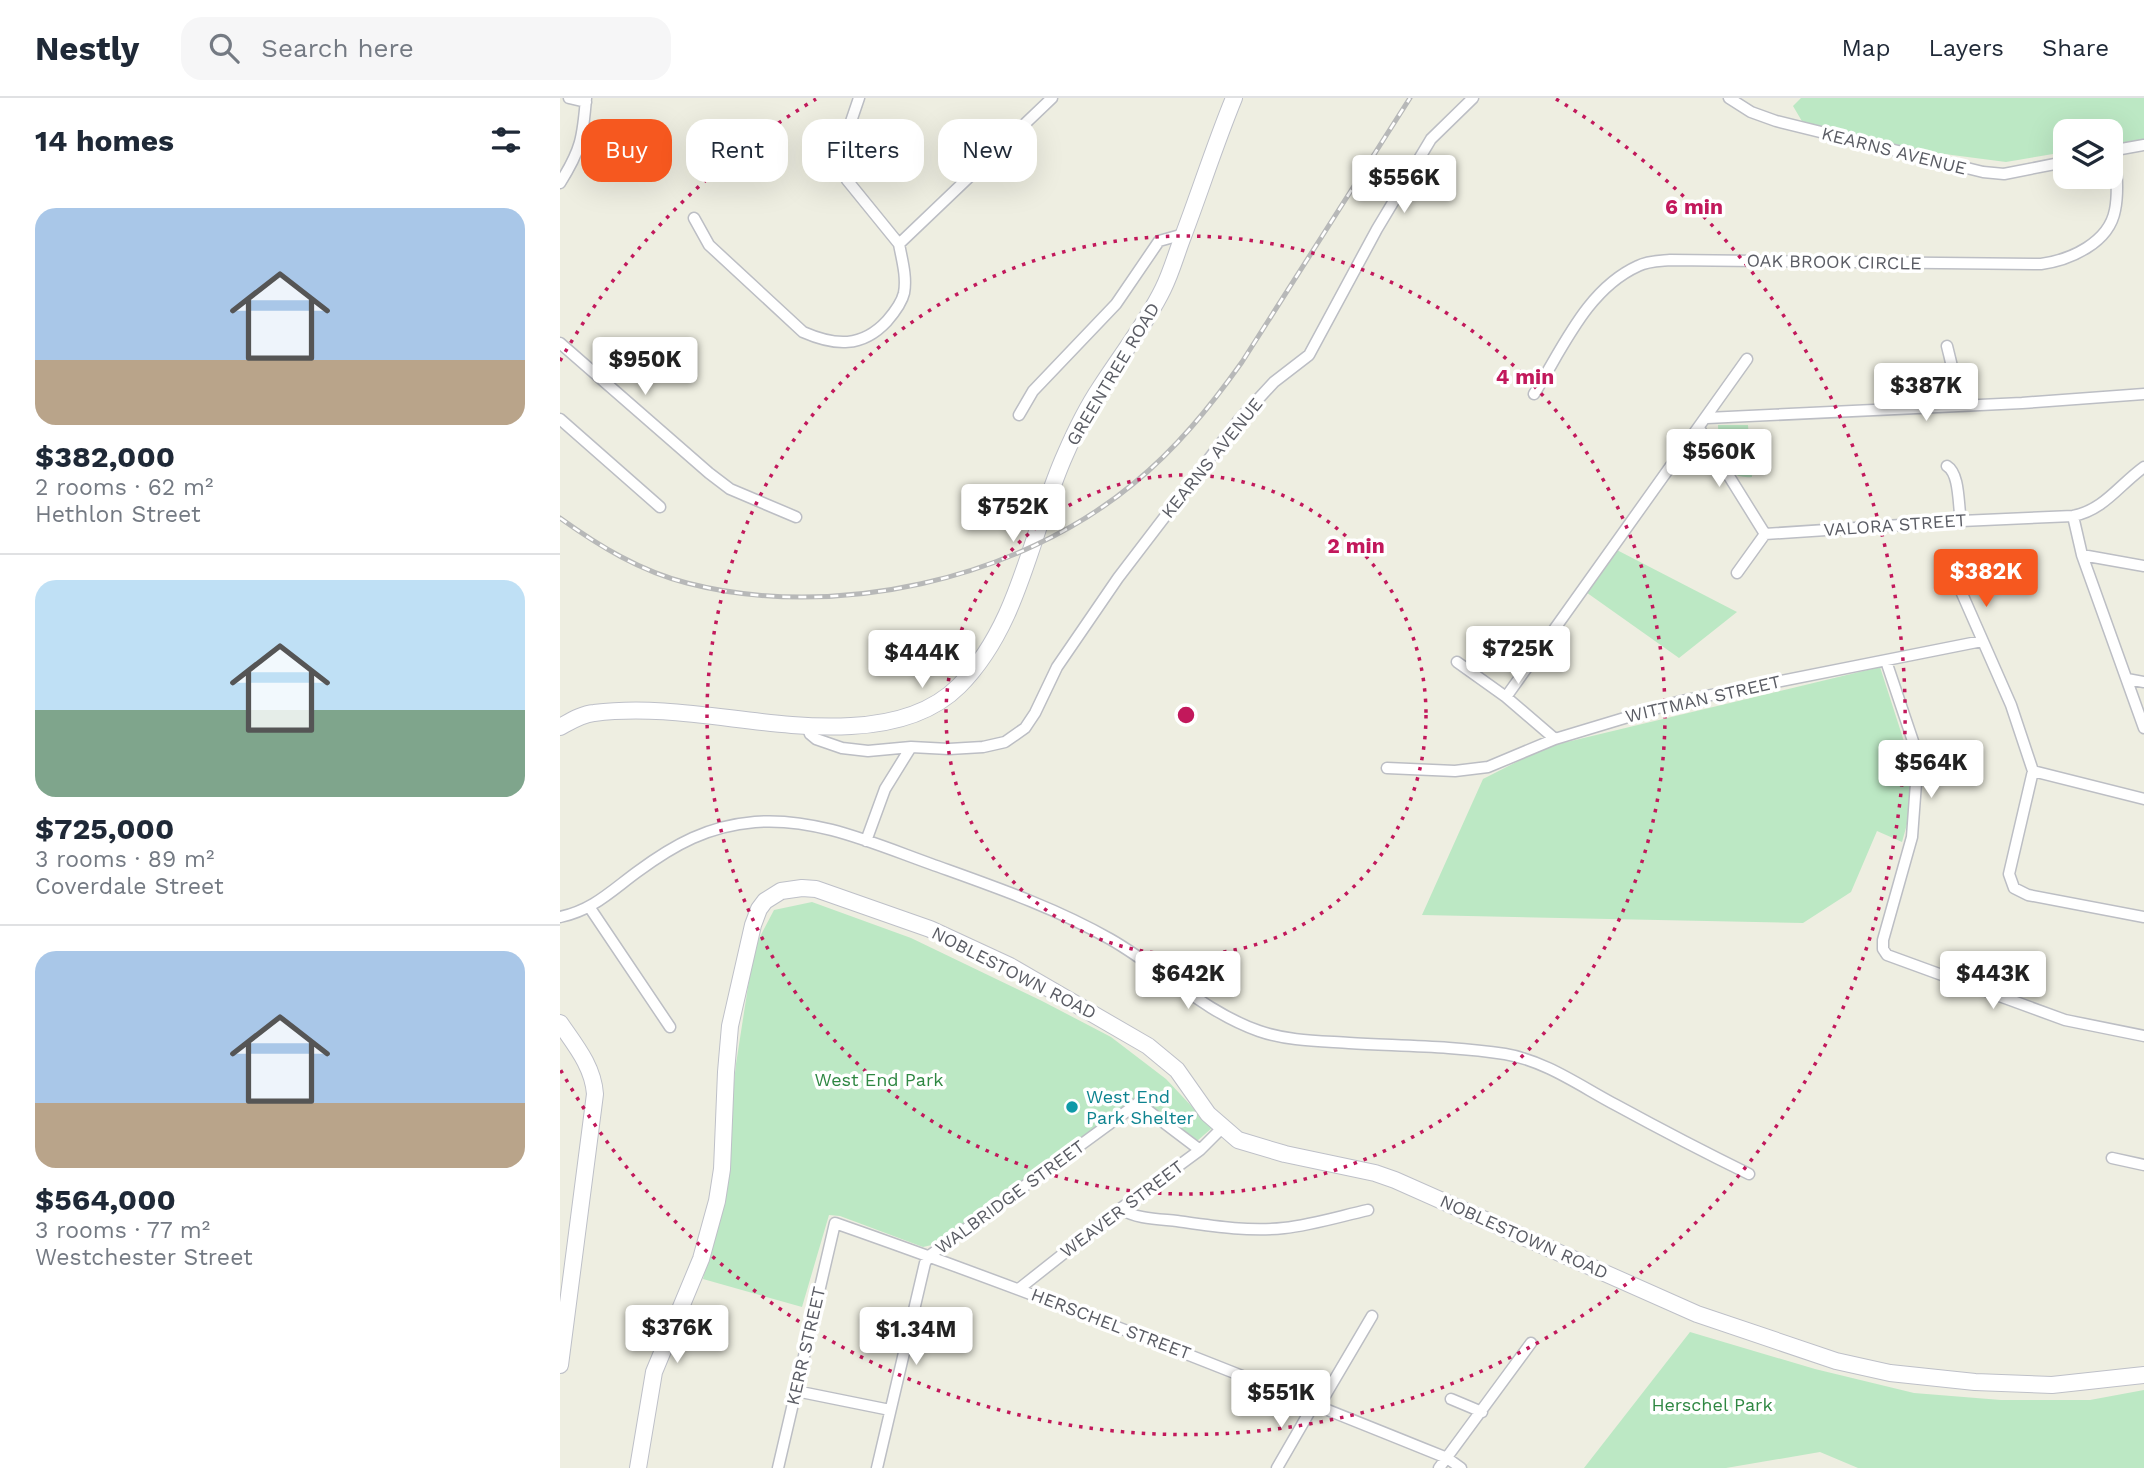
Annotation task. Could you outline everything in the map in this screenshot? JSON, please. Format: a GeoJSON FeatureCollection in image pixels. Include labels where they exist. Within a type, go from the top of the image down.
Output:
{"type":"FeatureCollection","features":[{"type":"Feature","properties":{"kind":"main road","name":"GREENTREE ROAD"},"geometry":{"type":"LineString","coordinates":[[560,727],[573,719],[593,713],[673,712],[807,726],[849,727],[886,723],[914,716],[957,688],[973,671],[998,634],[1076,429],[1164,289],[1234,98]]}},
{"type":"Feature","properties":{"kind":"main road","name":"NOBLESTOWN ROAD"},"geometry":{"type":"LineString","coordinates":[[638,1468],[654,1372],[701,1259],[713,1219],[722,1169],[730,1026],[753,925],[759,909],[772,896],[789,888],[816,889],[930,929],[1010,966],[1149,1046],[1177,1070],[1208,1114],[1238,1140],[1395,1180],[1697,1314],[1836,1361],[1890,1373],[1975,1382],[2052,1385],[2144,1375]]}},
{"type":"Feature","properties":{"kind":"main road"},"geometry":{"type":"LineString","coordinates":[[560,1023],[593,1075],[595,1094],[560,1365]]}},
{"type":"Feature","properties":{"kind":"street"},"geometry":{"type":"LineString","coordinates":[[560,183],[576,159],[581,144],[586,100],[569,98]]}},
{"type":"Feature","properties":{"kind":"street"},"geometry":{"type":"LineString","coordinates":[[694,218],[709,245],[803,332],[841,344],[877,332],[904,295],[904,271],[899,244],[856,193],[845,172],[842,148],[859,98]]}},
{"type":"Feature","properties":{"kind":"street"},"geometry":{"type":"LineString","coordinates":[[899,244],[1052,98]]}},
{"type":"Feature","properties":{"kind":"street","name":"KEARNS AVENUE"},"geometry":{"type":"LineString","coordinates":[[807,726],[816,739],[842,748],[868,751],[911,747],[983,747],[1006,742],[1025,728],[1035,713],[1056,667],[1150,536],[1238,421],[1274,382],[1309,355],[1377,229],[1431,139],[1473,98]]}},
{"type":"Feature","properties":{"kind":"street","name":"KEARNS AVENUE"},"geometry":{"type":"LineString","coordinates":[[1729,98],[1751,112],[1776,121],[1983,172],[2004,174],[2053,164]]}},
{"type":"Feature","properties":{"kind":"street"},"geometry":{"type":"LineString","coordinates":[[2123,148],[2144,145]]}},
{"type":"Feature","properties":{"kind":"street","name":"OAK BROOK CIRCLE"},"geometry":{"type":"LineString","coordinates":[[1534,394],[1590,304],[1611,281],[1641,264],[1670,260],[2040,264],[2060,262],[2096,240],[2113,217],[2116,189]]}},
{"type":"Feature","properties":{"kind":"street"},"geometry":{"type":"LineString","coordinates":[[1019,415],[1033,391],[1116,304],[1158,242],[1184,234]]}},
{"type":"Feature","properties":{"kind":"street"},"geometry":{"type":"LineString","coordinates":[[560,343],[730,489],[796,517]]}},
{"type":"Feature","properties":{"kind":"street"},"geometry":{"type":"LineString","coordinates":[[1941,407],[1953,386],[1954,375],[1947,346]]}},
{"type":"Feature","properties":{"kind":"street"},"geometry":{"type":"LineString","coordinates":[[1506,697],[1747,359]]}},
{"type":"Feature","properties":{"kind":"street"},"geometry":{"type":"LineString","coordinates":[[1703,423],[2144,394]]}},
{"type":"Feature","properties":{"kind":"street"},"geometry":{"type":"LineString","coordinates":[[560,419],[660,507]]}},
{"type":"Feature","properties":{"kind":"street"},"geometry":{"type":"LineString","coordinates":[[1703,423],[1765,534],[1737,573]]}},
{"type":"Feature","properties":{"kind":"street"},"geometry":{"type":"LineString","coordinates":[[1947,466],[1954,471],[1961,521]]}},
{"type":"Feature","properties":{"kind":"street"},"geometry":{"type":"LineString","coordinates":[[2144,467],[2101,506],[2073,516],[2082,555],[2144,728]]}},
{"type":"Feature","properties":{"kind":"street","name":"VALORA STREET"},"geometry":{"type":"LineString","coordinates":[[1765,534],[2073,516]]}},
{"type":"Feature","properties":{"kind":"street"},"geometry":{"type":"LineString","coordinates":[[2082,555],[2144,566]]}},
{"type":"Feature","properties":{"kind":"street"},"geometry":{"type":"LineString","coordinates":[[1960,589],[2011,705],[2033,771],[2009,874],[2014,888],[2028,895],[2144,917]]}},
{"type":"Feature","properties":{"kind":"street","name":"WITTMAN STREET"},"geometry":{"type":"LineString","coordinates":[[1387,768],[1455,771],[1488,767],[1555,739],[1681,701],[1982,641]]}},
{"type":"Feature","properties":{"kind":"street"},"geometry":{"type":"LineString","coordinates":[[1886,661],[1918,756],[1912,837],[1883,940],[1883,949],[1887,955],[2065,1020],[2144,1036]]}},
{"type":"Feature","properties":{"kind":"street"},"geometry":{"type":"LineString","coordinates":[[1457,663],[1506,697],[1555,739]]}},
{"type":"Feature","properties":{"kind":"street"},"geometry":{"type":"LineString","coordinates":[[2127,679],[2144,682]]}},
{"type":"Feature","properties":{"kind":"street"},"geometry":{"type":"LineString","coordinates":[[866,841],[885,789],[911,747]]}},
{"type":"Feature","properties":{"kind":"street"},"geometry":{"type":"LineString","coordinates":[[2033,771],[2144,799]]}},
{"type":"Feature","properties":{"kind":"street"},"geometry":{"type":"LineString","coordinates":[[560,917],[590,908],[677,844],[715,830],[756,822],[797,823],[818,827],[866,841],[1024,897],[1111,939],[1209,1006],[1250,1027],[1287,1038],[1507,1055],[1547,1066],[1682,1141],[1749,1174]]}},
{"type":"Feature","properties":{"kind":"street"},"geometry":{"type":"LineString","coordinates":[[590,908],[670,1027]]}},
{"type":"Feature","properties":{"kind":"street","name":"WALBRIDGE STREET"},"geometry":{"type":"LineString","coordinates":[[877,1468],[925,1263],[929,1256],[1138,1103],[1200,1150]]}},
{"type":"Feature","properties":{"kind":"street","name":"WEAVER STREET"},"geometry":{"type":"LineString","coordinates":[[1020,1288],[1200,1150],[1222,1128]]}},
{"type":"Feature","properties":{"kind":"street"},"geometry":{"type":"LineString","coordinates":[[2112,1157],[2144,1165]]}},
{"type":"Feature","properties":{"kind":"street"},"geometry":{"type":"LineString","coordinates":[[1120,1209],[1141,1217],[1210,1226],[1267,1229],[1300,1226],[1368,1210]]}},
{"type":"Feature","properties":{"kind":"street","name":"HERSCHEL STREET"},"geometry":{"type":"LineString","coordinates":[[835,1223],[1020,1288],[1447,1458],[1461,1468]]}},
{"type":"Feature","properties":{"kind":"street","name":"KERR STREET"},"geometry":{"type":"LineString","coordinates":[[778,1468],[835,1223]]}},
{"type":"Feature","properties":{"kind":"street"},"geometry":{"type":"LineString","coordinates":[[1277,1468],[1372,1316]]}},
{"type":"Feature","properties":{"kind":"street"},"geometry":{"type":"LineString","coordinates":[[1439,1468],[1531,1343]]}},
{"type":"Feature","properties":{"kind":"street"},"geometry":{"type":"LineString","coordinates":[[796,1391],[890,1410]]}},
{"type":"Feature","properties":{"kind":"street"},"geometry":{"type":"LineString","coordinates":[[1451,1399],[1482,1412]]}},
{"type":"Feature","properties":{"kind":"green space"},"geometry":{"type":"Polygon","coordinates":[[[1801,98],[2144,98],[2144,139],[2123,143],[2123,119],[2053,119],[2053,154],[2006,162],[1929,152],[1803,123],[1793,106],[1801,98]]]}},
{"type":"Feature","properties":{"kind":"green space"},"geometry":{"type":"Polygon","coordinates":[[[1718,425],[1748,425],[1752,477],[1734,474],[1728,468],[1721,453],[1718,425]]]}},
{"type":"Feature","properties":{"kind":"green space"},"geometry":{"type":"Polygon","coordinates":[[[1613,548],[1737,612],[1679,658],[1583,590],[1613,548]]]}},
{"type":"Feature","properties":{"kind":"green space"},"geometry":{"type":"Polygon","coordinates":[[[1880,667],[1910,760],[1909,817],[1902,842],[1877,831],[1851,892],[1803,923],[1422,915],[1483,779],[1546,747],[1880,667]]]}},
{"type":"Feature","properties":{"kind":"green space","name":"West End Park"},"geometry":{"type":"Polygon","coordinates":[[[812,902],[911,938],[1111,1037],[1166,1079],[1212,1128],[1197,1141],[1138,1096],[936,1244],[923,1247],[840,1216],[829,1215],[802,1307],[703,1279],[721,1203],[736,1064],[754,948],[774,910],[812,902]]]}},
{"type":"Feature","properties":{"kind":"green space","name":"Herschel Park"},"geometry":{"type":"Polygon","coordinates":[[[1690,1332],[1815,1369],[1914,1393],[2001,1400],[2090,1400],[2144,1390],[2144,1468],[1858,1468],[1820,1452],[1726,1468],[1584,1468],[1690,1332]]]}},
{"type":"Feature","properties":{"kind":"railway"},"geometry":{"type":"LineString","coordinates":[[560,518],[620,556],[653,572],[687,583],[743,594],[802,597],[862,594],[921,584],[979,568],[1035,545],[1087,517],[1133,484],[1178,442],[1205,411],[1242,362],[1410,98]]}},
{"type":"Feature","properties":{"kind":"place","name":"West End Park Shelter"},"geometry":{"type":"Point","coordinates":[1072,1107]}}]}
